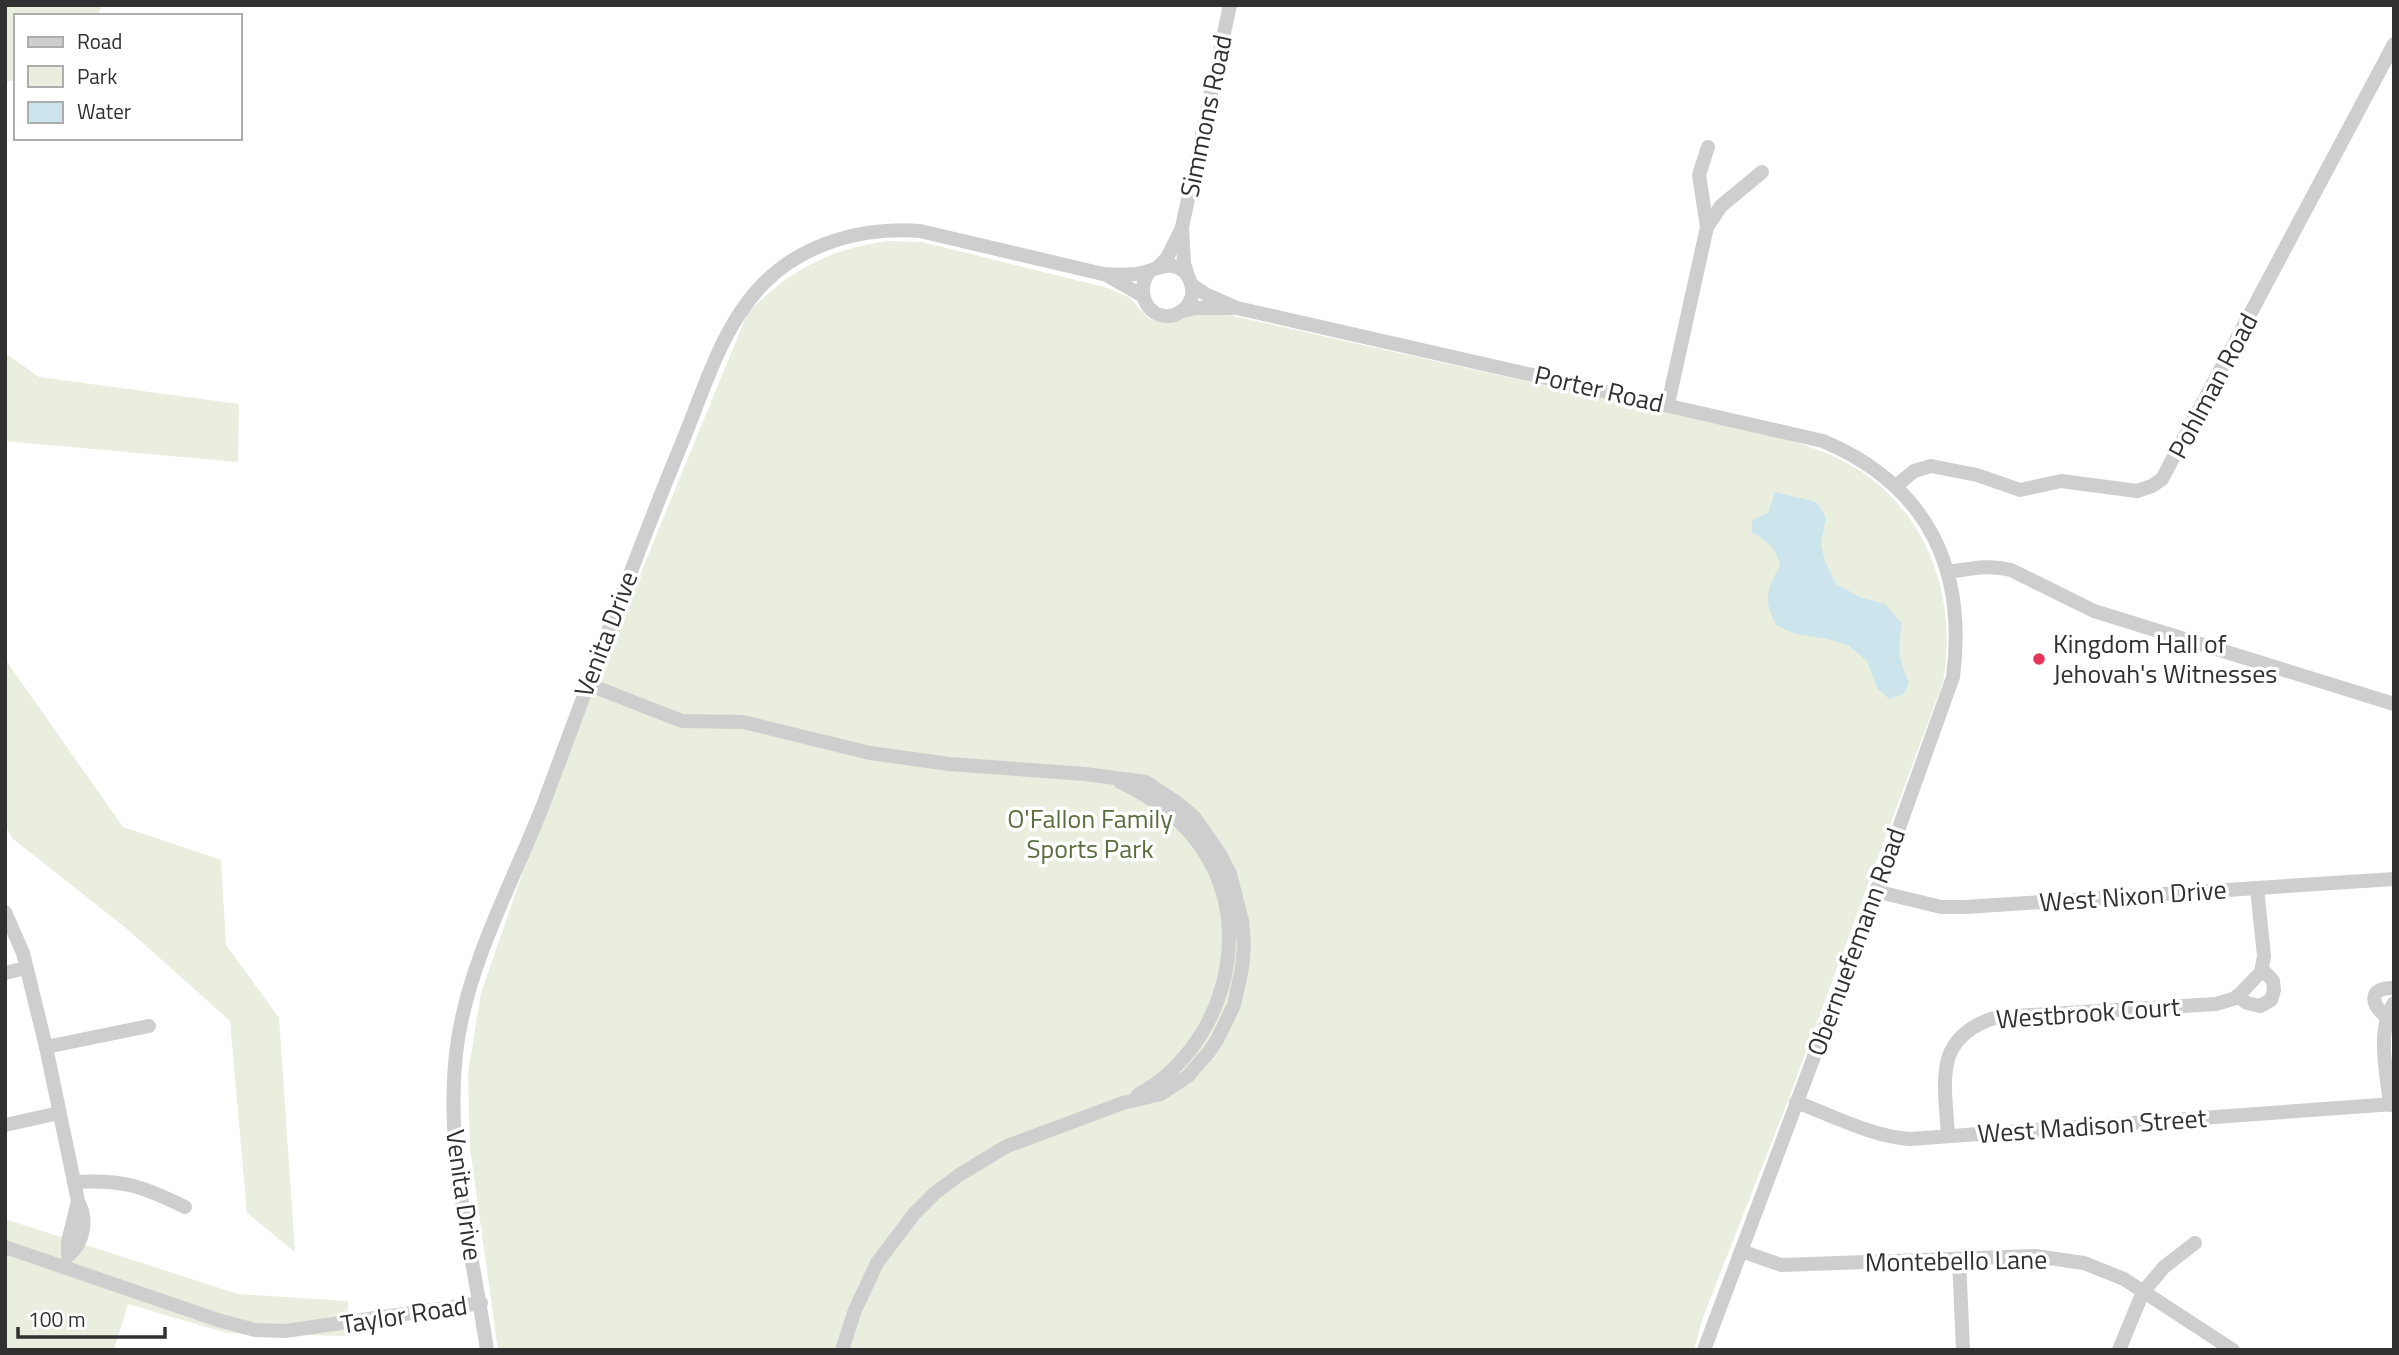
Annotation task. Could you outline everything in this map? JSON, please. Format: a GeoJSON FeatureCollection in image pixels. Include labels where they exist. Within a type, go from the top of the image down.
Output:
{"type":"FeatureCollection","features":[{"type":"Feature","properties":{"kind":"street","name":"Simmons Road"},"geometry":{"type":"LineString","coordinates":[[1153,270],[1167,258],[1182,227],[1230,5]]}},
{"type":"Feature","properties":{"kind":"street","name":"Pohlman Road"},"geometry":{"type":"LineString","coordinates":[[1896,485],[1914,471],[1931,466],[1977,475],[2020,490],[2061,481],[2137,491],[2162,479],[2394,44]]}},
{"type":"Feature","properties":{"kind":"street"},"geometry":{"type":"LineString","coordinates":[[1668,404],[1707,227],[1699,174],[1708,147]]}},
{"type":"Feature","properties":{"kind":"street"},"geometry":{"type":"LineString","coordinates":[[1707,227],[1721,206],[1762,172]]}},
{"type":"Feature","properties":{"kind":"street","name":"Simmons Road"},"geometry":{"type":"LineString","coordinates":[[1182,227],[1183,253],[1190,280]]}},
{"type":"Feature","properties":{"kind":"street","name":"Venita Drive"},"geometry":{"type":"LineString","coordinates":[[487,1350],[453,1122],[458,1037],[483,950],[542,807],[587,684],[724,342],[741,311],[763,284],[783,266],[807,253],[836,240],[894,229],[920,231],[1103,274],[1143,296]]}},
{"type":"Feature","properties":{"kind":"street"},"geometry":{"type":"LineString","coordinates":[[1174,266],[1190,280],[1191,299],[1188,306],[1172,315],[1156,313],[1143,296],[1142,286],[1153,270],[1174,266]]}},
{"type":"Feature","properties":{"kind":"street","name":"Venita Drive"},"geometry":{"type":"LineString","coordinates":[[1103,274],[1153,270]]}},
{"type":"Feature","properties":{"kind":"street","name":"Porter Road"},"geometry":{"type":"LineString","coordinates":[[1190,280],[1208,295],[1237,308],[1823,441],[1859,458],[1896,485],[1929,528]]}},
{"type":"Feature","properties":{"kind":"street","name":"Porter Road"},"geometry":{"type":"LineString","coordinates":[[1180,312],[1194,308],[1237,308]]}},
{"type":"Feature","properties":{"kind":"street","name":"Obernuefemann Road"},"geometry":{"type":"LineString","coordinates":[[1704,1350],[1953,677],[1957,645],[1955,610],[1948,572],[1929,528]]}},
{"type":"Feature","properties":{"kind":"street"},"geometry":{"type":"LineString","coordinates":[[1948,572],[1998,566],[2094,611],[2394,704]]}},
{"type":"Feature","properties":{"kind":"street"},"geometry":{"type":"LineString","coordinates":[[587,684],[682,721],[743,722],[860,751],[913,760],[985,768],[1085,774],[1146,782],[1179,804],[1207,833],[1230,874],[1238,899],[1244,946],[1234,1004],[1219,1038],[1209,1052],[1188,1076],[1161,1094],[1123,1103],[1007,1146],[935,1193],[914,1214],[877,1263],[855,1310],[842,1350]]}},
{"type":"Feature","properties":{"kind":"street","name":"West Nixon Drive"},"geometry":{"type":"LineString","coordinates":[[1875,891],[1941,907],[1965,907],[2394,879]]}},
{"type":"Feature","properties":{"kind":"street","name":"Westbrook Court"},"geometry":{"type":"LineString","coordinates":[[1948,1136],[1945,1076],[1947,1060],[1963,1033],[1979,1023],[1997,1017],[2216,1004],[2238,996],[2247,1003],[2260,1006],[2271,1000],[2273,981],[2262,969],[2264,956],[2258,888]]}},
{"type":"Feature","properties":{"kind":"street"},"geometry":{"type":"LineString","coordinates":[[5,912],[23,953],[46,1047],[78,1201],[66,1262]]}},
{"type":"Feature","properties":{"kind":"street"},"geometry":{"type":"LineString","coordinates":[[5,973],[26,968]]}},
{"type":"Feature","properties":{"kind":"street"},"geometry":{"type":"LineString","coordinates":[[2238,996],[2262,969]]}},
{"type":"Feature","properties":{"kind":"street"},"geometry":{"type":"LineString","coordinates":[[2387,1017],[2377,1010],[2374,1000],[2376,993],[2384,988],[2394,988]]}},
{"type":"Feature","properties":{"kind":"street"},"geometry":{"type":"LineString","coordinates":[[2392,1104],[2385,1045],[2387,1017],[2394,1003]]}},
{"type":"Feature","properties":{"kind":"street"},"geometry":{"type":"LineString","coordinates":[[46,1047],[149,1026]]}},
{"type":"Feature","properties":{"kind":"street","name":"West Madison Street"},"geometry":{"type":"LineString","coordinates":[[1796,1102],[1896,1138],[2392,1104]]}},
{"type":"Feature","properties":{"kind":"street"},"geometry":{"type":"LineString","coordinates":[[5,1125],[59,1113]]}},
{"type":"Feature","properties":{"kind":"street"},"geometry":{"type":"LineString","coordinates":[[74,1182],[104,1180],[137,1185],[185,1206]]}},
{"type":"Feature","properties":{"kind":"street"},"geometry":{"type":"LineString","coordinates":[[2119,1350],[2143,1292],[2164,1267],[2195,1243]]}},
{"type":"Feature","properties":{"kind":"street","name":"Taylor Road"},"geometry":{"type":"LineString","coordinates":[[5,1247],[66,1262],[218,1321],[255,1330],[319,1328],[481,1303]]}},
{"type":"Feature","properties":{"kind":"street","name":"Montebello Lane"},"geometry":{"type":"LineString","coordinates":[[1741,1251],[1781,1265],[2035,1256],[2084,1263],[2124,1279],[2233,1350]]}},
{"type":"Feature","properties":{"kind":"street"},"geometry":{"type":"LineString","coordinates":[[1959,1259],[1963,1350]]}},
{"type":"Feature","properties":{"kind":"green space"},"geometry":{"type":"Polygon","coordinates":[[[5,5],[102,5],[99,14],[14,14],[14,80],[5,82],[5,5]]]}},
{"type":"Feature","properties":{"kind":"green space","name":"O'Fallon Family Sports Park"},"geometry":{"type":"Polygon","coordinates":[[[888,241],[922,242],[1108,288],[1130,298],[1149,319],[1165,323],[1196,313],[1220,313],[1784,439],[1830,455],[1873,480],[1896,502],[1915,527],[1930,555],[1940,585],[1946,617],[1947,649],[1943,682],[1789,1098],[1702,1320],[1694,1350],[498,1350],[470,1148],[468,1073],[481,993],[549,796],[748,312],[780,284],[812,264],[846,250],[888,241]]]}},
{"type":"Feature","properties":{"kind":"green space"},"geometry":{"type":"Polygon","coordinates":[[[5,353],[39,377],[239,404],[238,462],[5,441],[5,353]]]}},
{"type":"Feature","properties":{"kind":"green space"},"geometry":{"type":"Polygon","coordinates":[[[5,659],[123,827],[221,860],[226,945],[279,1018],[295,1252],[247,1213],[230,1021],[126,928],[13,839],[5,826],[5,659]]]}},
{"type":"Feature","properties":{"kind":"green space"},"geometry":{"type":"Polygon","coordinates":[[[5,1219],[238,1294],[348,1301],[349,1336],[227,1333],[128,1304],[114,1350],[5,1350],[5,1219]]]}},
{"type":"Feature","properties":{"kind":"water"},"geometry":{"type":"Polygon","coordinates":[[[1775,492],[1816,502],[1826,517],[1821,544],[1825,562],[1836,584],[1862,598],[1885,604],[1902,624],[1900,654],[1909,683],[1903,695],[1889,699],[1877,688],[1867,661],[1848,645],[1796,634],[1777,626],[1768,596],[1780,566],[1770,546],[1752,532],[1752,520],[1768,513],[1775,492]]]}},
{"type":"Feature","properties":{"kind":"place","name":"Kingdom Hall of Jehovah's Witnesses"},"geometry":{"type":"Point","coordinates":[2039,659]}}]}
